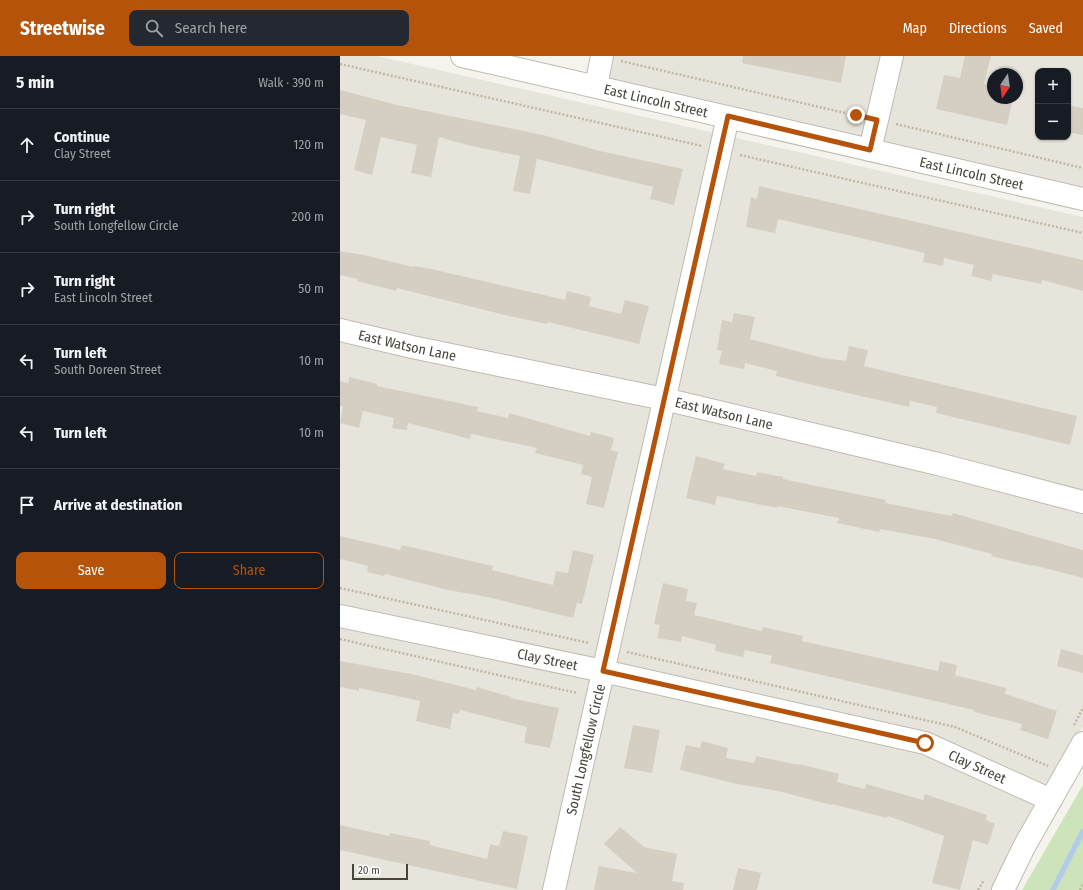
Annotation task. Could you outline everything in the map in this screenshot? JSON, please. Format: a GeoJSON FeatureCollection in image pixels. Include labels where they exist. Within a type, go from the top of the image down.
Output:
{"type":"FeatureCollection","features":[{"type":"Feature","properties":{"kind":"street","name":"East Lincoln Street"},"geometry":{"type":"LineString","coordinates":[[462,56],[728,116],[1083,199]]}},
{"type":"Feature","properties":{"kind":"street"},"geometry":{"type":"LineString","coordinates":[[870,150],[892,56]]}},
{"type":"Feature","properties":{"kind":"street"},"geometry":{"type":"LineString","coordinates":[[596,86],[602,57]]}},
{"type":"Feature","properties":{"kind":"street","name":"South Longfellow Circle"},"geometry":{"type":"LineString","coordinates":[[554,890],[728,116]]}},
{"type":"Feature","properties":{"kind":"street","name":"East Watson Lane"},"geometry":{"type":"LineString","coordinates":[[340,330],[412,347],[664,399],[938,464],[1083,502]]}},
{"type":"Feature","properties":{"kind":"street","name":"Clay Street"},"geometry":{"type":"LineString","coordinates":[[340,616],[603,671],[925,743],[1051,800]]}},
{"type":"Feature","properties":{"kind":"street"},"geometry":{"type":"LineString","coordinates":[[1003,890],[1083,743]]}},
{"type":"Feature","properties":{"kind":"path"},"geometry":{"type":"LineString","coordinates":[[602,57],[1083,168]]}},
{"type":"Feature","properties":{"kind":"path"},"geometry":{"type":"LineString","coordinates":[[340,639],[584,694]]}},
{"type":"Feature","properties":{"kind":"path"},"geometry":{"type":"LineString","coordinates":[[1080,890],[1083,884]]}},
{"type":"Feature","properties":{"kind":"shaded area"},"geometry":{"type":"Polygon","coordinates":[[[340,56],[377,56],[1083,217],[1083,726],[991,890],[340,890],[340,56]]]}},
{"type":"Feature","properties":{"kind":"shaded area"},"geometry":{"type":"Polygon","coordinates":[[[602,56],[1083,56],[1083,198],[596,86],[602,56]]]}},
{"type":"Feature","properties":{"kind":"green space"},"geometry":{"type":"Polygon","coordinates":[[[1083,785],[1083,890],[1022,890],[1083,785]]]}},
{"type":"Feature","properties":{"kind":"building"},"geometry":{"type":"Polygon","coordinates":[[[743,56],[846,56],[841,83],[742,63],[743,56]]]}},
{"type":"Feature","properties":{"kind":"building"},"geometry":{"type":"Polygon","coordinates":[[[965,56],[991,56],[984,84],[987,85],[987,104],[1012,104],[1007,125],[936,109],[944,75],[960,78],[965,56]]]}},
{"type":"Feature","properties":{"kind":"building"},"geometry":{"type":"Polygon","coordinates":[[[340,90],[397,105],[543,135],[600,151],[683,169],[674,205],[650,199],[653,187],[537,159],[530,194],[513,191],[520,156],[471,146],[439,137],[431,177],[411,173],[417,145],[381,137],[372,175],[354,170],[366,120],[340,114],[340,90]]]}},
{"type":"Feature","properties":{"kind":"building"},"geometry":{"type":"Polygon","coordinates":[[[1071,106],[1083,108],[1083,135],[1071,133],[1071,106]]]}},
{"type":"Feature","properties":{"kind":"building"},"geometry":{"type":"Polygon","coordinates":[[[759,186],[1083,260],[1083,291],[1042,280],[1041,284],[993,274],[991,281],[971,276],[974,265],[944,258],[943,266],[923,262],[925,253],[778,219],[775,233],[746,227],[751,197],[757,199],[759,186]]]}},
{"type":"Feature","properties":{"kind":"building"},"geometry":{"type":"Polygon","coordinates":[[[340,251],[364,255],[413,267],[427,268],[565,300],[567,291],[591,297],[589,306],[621,314],[625,300],[649,306],[639,344],[548,322],[547,324],[509,316],[397,288],[396,291],[357,281],[358,279],[340,275],[340,251]]]}},
{"type":"Feature","properties":{"kind":"building"},"geometry":{"type":"Polygon","coordinates":[[[734,313],[755,317],[750,339],[823,358],[846,361],[849,346],[868,350],[864,366],[1077,416],[1070,445],[936,413],[937,407],[910,401],[909,407],[804,383],[776,376],[777,371],[745,363],[744,369],[719,364],[722,351],[717,350],[722,320],[732,322],[734,313]]]}},
{"type":"Feature","properties":{"kind":"building"},"geometry":{"type":"Polygon","coordinates":[[[349,377],[378,384],[377,386],[478,407],[477,411],[508,418],[509,413],[590,436],[591,432],[614,438],[611,450],[618,452],[604,508],[586,504],[592,477],[581,474],[583,465],[535,453],[537,448],[471,434],[470,439],[408,423],[407,430],[392,428],[394,418],[363,411],[359,428],[340,423],[343,406],[340,406],[340,381],[348,383],[349,377]]]}},
{"type":"Feature","properties":{"kind":"building"},"geometry":{"type":"Polygon","coordinates":[[[696,456],[725,464],[723,469],[756,476],[757,472],[783,477],[783,479],[886,500],[885,503],[952,516],[953,513],[1083,550],[1083,578],[991,556],[992,554],[935,539],[880,529],[879,532],[837,523],[839,518],[717,496],[715,505],[686,498],[696,456]]]}},
{"type":"Feature","properties":{"kind":"building"},"geometry":{"type":"Polygon","coordinates":[[[340,536],[400,550],[402,545],[493,566],[492,570],[553,585],[556,571],[568,573],[573,550],[594,555],[582,604],[577,603],[573,618],[487,597],[448,590],[385,574],[384,576],[367,572],[368,566],[340,559],[340,536]]]}},
{"type":"Feature","properties":{"kind":"building"},"geometry":{"type":"Polygon","coordinates":[[[663,583],[688,589],[686,601],[697,603],[694,615],[762,631],[763,627],[803,636],[802,641],[938,671],[940,661],[957,665],[955,675],[1006,688],[1005,694],[1057,711],[1048,739],[1020,730],[1022,724],[974,712],[974,710],[770,663],[772,656],[745,650],[743,657],[715,651],[716,645],[682,636],[681,642],[657,638],[660,625],[654,624],[663,583]]]}},
{"type":"Feature","properties":{"kind":"building"},"geometry":{"type":"Polygon","coordinates":[[[1061,649],[1083,655],[1083,673],[1057,666],[1061,649]]]}},
{"type":"Feature","properties":{"kind":"building"},"geometry":{"type":"Polygon","coordinates":[[[340,661],[411,674],[476,690],[477,687],[511,697],[510,698],[559,708],[550,748],[524,743],[527,727],[460,710],[459,714],[453,713],[450,729],[416,721],[420,701],[359,688],[359,691],[340,687],[340,661]]]}},
{"type":"Feature","properties":{"kind":"building"},"geometry":{"type":"Polygon","coordinates":[[[633,725],[660,730],[652,773],[624,768],[633,725]]]}},
{"type":"Feature","properties":{"kind":"building"},"geometry":{"type":"Polygon","coordinates":[[[702,741],[728,748],[726,758],[754,763],[756,756],[799,764],[839,774],[837,782],[865,789],[866,784],[923,800],[925,794],[987,815],[986,820],[995,824],[988,845],[973,840],[960,890],[932,883],[944,836],[888,816],[887,818],[778,791],[737,784],[680,770],[686,745],[700,748],[702,741]]]}},
{"type":"Feature","properties":{"kind":"building"},"geometry":{"type":"Polygon","coordinates":[[[340,825],[389,836],[390,833],[430,841],[430,845],[487,859],[490,844],[499,846],[503,831],[528,836],[517,889],[340,850],[340,825]]]}},
{"type":"Feature","properties":{"kind":"building"},"geometry":{"type":"Polygon","coordinates":[[[620,827],[644,847],[677,854],[672,881],[684,883],[683,890],[594,890],[599,866],[637,873],[604,844],[620,827]]]}},
{"type":"Feature","properties":{"kind":"building"},"geometry":{"type":"Polygon","coordinates":[[[738,868],[761,873],[757,890],[733,890],[738,868]]]}},
{"type":"Feature","properties":{"kind":"waterway"},"geometry":{"type":"LineString","coordinates":[[1053,890],[1083,831]]}},
{"type":"Feature","properties":{"kind":"route"},"geometry":{"type":"LineString","coordinates":[[856,115],[877,120],[870,150],[728,116],[603,671],[925,743]]}}]}
